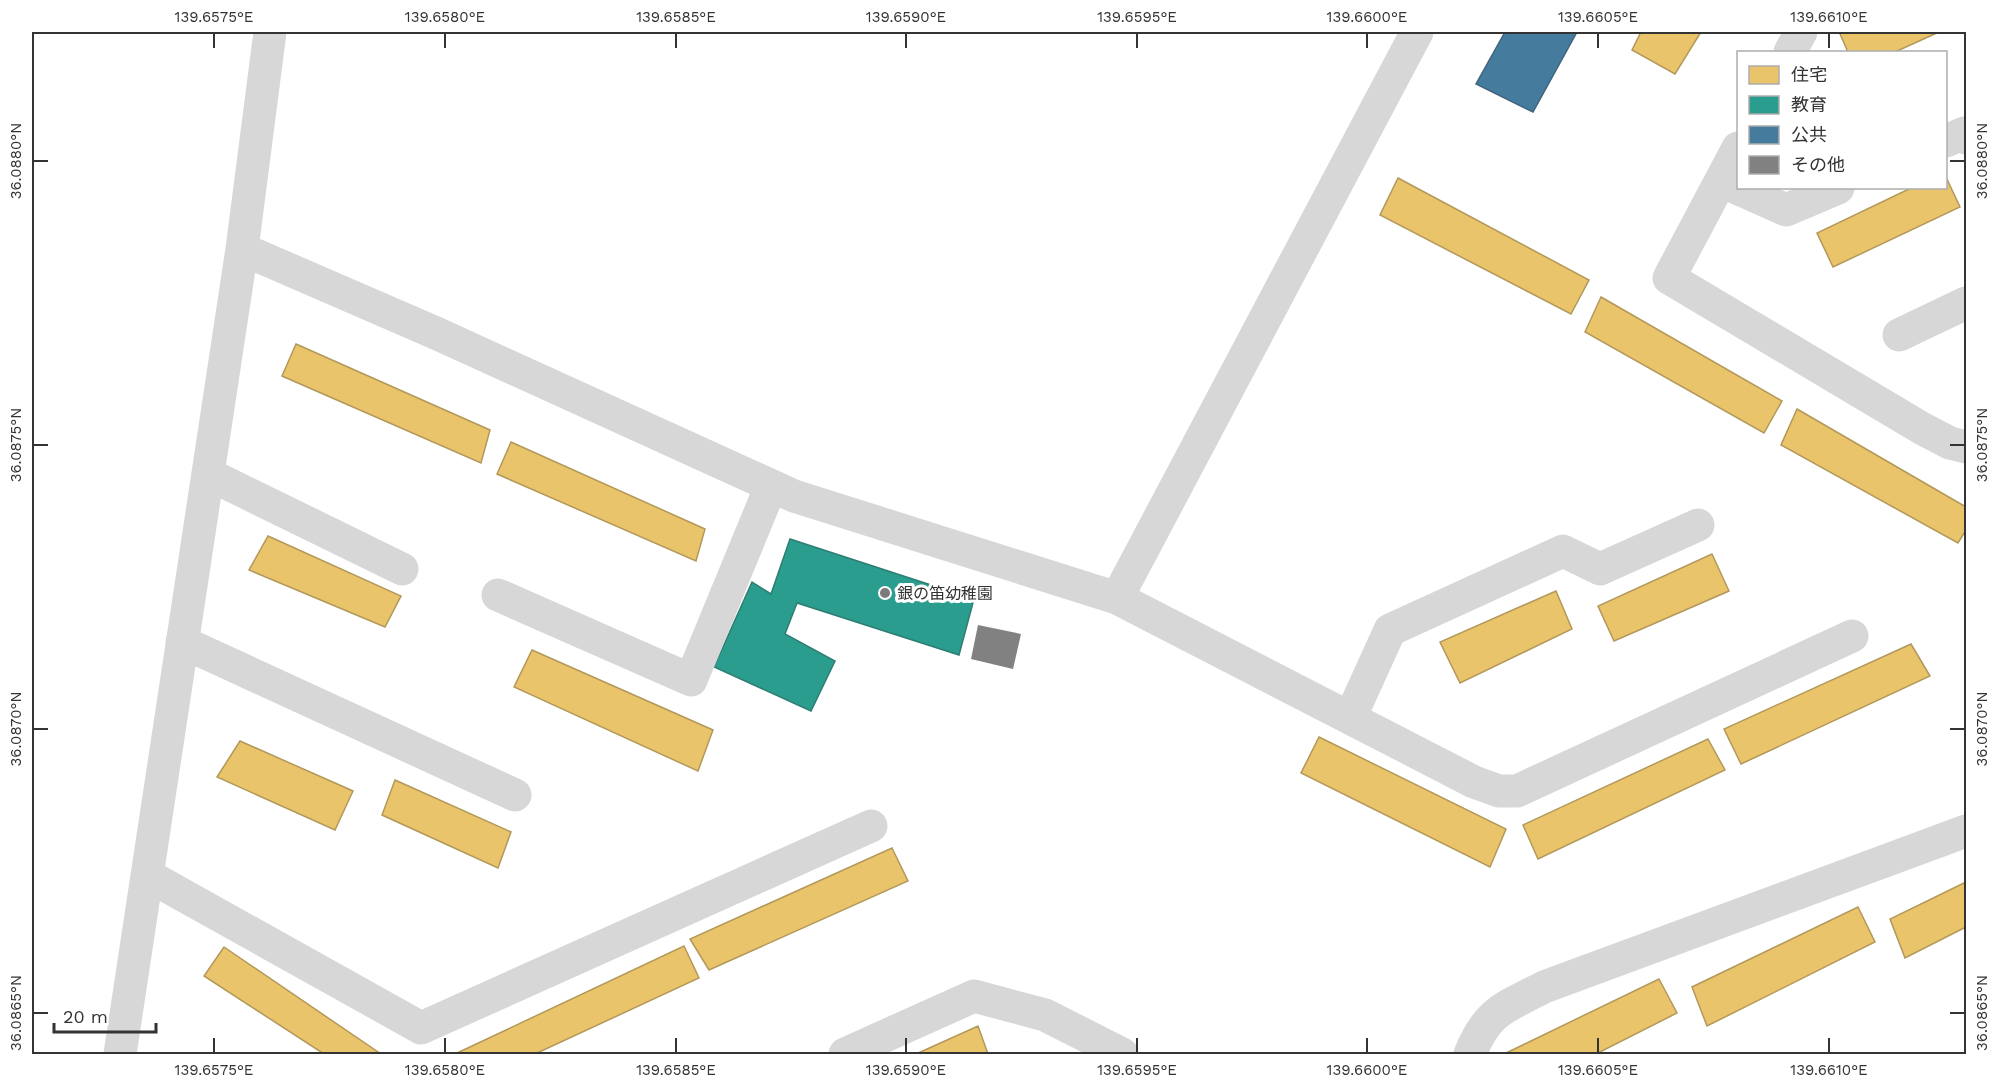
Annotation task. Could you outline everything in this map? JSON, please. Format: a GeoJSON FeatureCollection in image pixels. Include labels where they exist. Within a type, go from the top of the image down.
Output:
{"type":"FeatureCollection","features":[{"type":"Feature","properties":{"kind":"street"},"geometry":{"type":"LineString","coordinates":[[120,1054],[242,249],[270,32]]}},
{"type":"Feature","properties":{"kind":"street"},"geometry":{"type":"LineString","coordinates":[[1117,598],[1417,32]]}},
{"type":"Feature","properties":{"kind":"street"},"geometry":{"type":"LineString","coordinates":[[1791,51],[1801,32]]}},
{"type":"Feature","properties":{"kind":"street"},"geometry":{"type":"LineString","coordinates":[[1947,141],[1964,133],[1966,138]]}},
{"type":"Feature","properties":{"kind":"street"},"geometry":{"type":"LineString","coordinates":[[1737,150],[1668,278],[1923,429],[1950,444],[1966,447]]}},
{"type":"Feature","properties":{"kind":"street"},"geometry":{"type":"LineString","coordinates":[[1721,181],[1737,188]]}},
{"type":"Feature","properties":{"kind":"street"},"geometry":{"type":"LineString","coordinates":[[1739,189],[1786,210],[1836,189]]}},
{"type":"Feature","properties":{"kind":"street"},"geometry":{"type":"LineString","coordinates":[[242,249],[438,334],[771,486],[805,499],[1117,598],[1474,782],[1499,791],[1517,791],[1852,636]]}},
{"type":"Feature","properties":{"kind":"street"},"geometry":{"type":"LineString","coordinates":[[1899,335],[1966,303]]}},
{"type":"Feature","properties":{"kind":"street"},"geometry":{"type":"LineString","coordinates":[[208,474],[402,568]]}},
{"type":"Feature","properties":{"kind":"street"},"geometry":{"type":"LineString","coordinates":[[498,595],[691,680],[771,486]]}},
{"type":"Feature","properties":{"kind":"street"},"geometry":{"type":"LineString","coordinates":[[1350,718],[1390,630],[1563,551],[1600,568],[1698,525]]}},
{"type":"Feature","properties":{"kind":"street"},"geometry":{"type":"LineString","coordinates":[[182,642],[515,795]]}},
{"type":"Feature","properties":{"kind":"street"},"geometry":{"type":"LineString","coordinates":[[147,875],[421,1028],[871,826]]}},
{"type":"Feature","properties":{"kind":"street"},"geometry":{"type":"LineString","coordinates":[[1470,1054],[1478,1034],[1494,1014],[1544,987],[1966,831]]}},
{"type":"Feature","properties":{"kind":"street"},"geometry":{"type":"LineString","coordinates":[[844,1054],[974,996],[1046,1015],[1122,1054]]}},
{"type":"Feature","properties":{"kind":"building: 住宅"},"geometry":{"type":"Polygon","coordinates":[[[1641,32],[1701,32],[1675,74],[1632,50],[1641,32]]]}},
{"type":"Feature","properties":{"kind":"building: 住宅"},"geometry":{"type":"Polygon","coordinates":[[[1845,32],[1939,32],[1897,51],[1848,51],[1840,34],[1845,32]]]}},
{"type":"Feature","properties":{"kind":"building: 住宅"},"geometry":{"type":"Polygon","coordinates":[[[1398,178],[1589,280],[1571,314],[1380,215],[1398,178]]]}},
{"type":"Feature","properties":{"kind":"building: 住宅"},"geometry":{"type":"Polygon","coordinates":[[[1947,179],[1960,207],[1833,267],[1817,233],[1909,189],[1947,189],[1947,179]]]}},
{"type":"Feature","properties":{"kind":"building: 住宅"},"geometry":{"type":"Polygon","coordinates":[[[1601,297],[1782,401],[1764,433],[1585,332],[1601,297]]]}},
{"type":"Feature","properties":{"kind":"building: 住宅"},"geometry":{"type":"Polygon","coordinates":[[[296,344],[490,430],[481,463],[282,376],[296,344]]]}},
{"type":"Feature","properties":{"kind":"building: 住宅"},"geometry":{"type":"Polygon","coordinates":[[[1797,409],[1966,507],[1966,530],[1958,543],[1781,445],[1797,409]]]}},
{"type":"Feature","properties":{"kind":"building: 住宅"},"geometry":{"type":"Polygon","coordinates":[[[511,442],[705,529],[696,561],[497,474],[511,442]]]}},
{"type":"Feature","properties":{"kind":"building: 住宅"},"geometry":{"type":"Polygon","coordinates":[[[268,536],[401,596],[385,627],[249,570],[268,536]]]}},
{"type":"Feature","properties":{"kind":"building: 住宅"},"geometry":{"type":"Polygon","coordinates":[[[1712,554],[1729,591],[1614,641],[1598,606],[1712,554]]]}},
{"type":"Feature","properties":{"kind":"building: 住宅"},"geometry":{"type":"Polygon","coordinates":[[[1556,591],[1572,629],[1460,683],[1440,642],[1556,591]]]}},
{"type":"Feature","properties":{"kind":"building: 住宅"},"geometry":{"type":"Polygon","coordinates":[[[1911,644],[1930,676],[1741,764],[1724,729],[1911,644]]]}},
{"type":"Feature","properties":{"kind":"building: 住宅"},"geometry":{"type":"Polygon","coordinates":[[[532,650],[713,730],[698,771],[514,687],[532,650]]]}},
{"type":"Feature","properties":{"kind":"building: 住宅"},"geometry":{"type":"Polygon","coordinates":[[[1319,737],[1506,829],[1490,867],[1301,773],[1319,737]]]}},
{"type":"Feature","properties":{"kind":"building: 住宅"},"geometry":{"type":"Polygon","coordinates":[[[1708,739],[1725,770],[1538,859],[1523,825],[1708,739]]]}},
{"type":"Feature","properties":{"kind":"building: 住宅"},"geometry":{"type":"Polygon","coordinates":[[[240,741],[353,791],[335,830],[217,777],[240,741]]]}},
{"type":"Feature","properties":{"kind":"building: 住宅"},"geometry":{"type":"Polygon","coordinates":[[[395,780],[511,832],[498,868],[382,815],[395,780]]]}},
{"type":"Feature","properties":{"kind":"building: 住宅"},"geometry":{"type":"Polygon","coordinates":[[[892,848],[908,881],[709,970],[690,939],[892,848]]]}},
{"type":"Feature","properties":{"kind":"building: 住宅"},"geometry":{"type":"Polygon","coordinates":[[[1966,882],[1966,927],[1905,958],[1890,919],[1966,882]]]}},
{"type":"Feature","properties":{"kind":"building: 住宅"},"geometry":{"type":"Polygon","coordinates":[[[1858,907],[1875,942],[1707,1026],[1692,987],[1858,907]]]}},
{"type":"Feature","properties":{"kind":"building: 住宅"},"geometry":{"type":"Polygon","coordinates":[[[684,946],[699,978],[535,1054],[455,1054],[684,946]]]}},
{"type":"Feature","properties":{"kind":"building: 住宅"},"geometry":{"type":"Polygon","coordinates":[[[224,947],[381,1054],[324,1054],[204,976],[224,947]]]}},
{"type":"Feature","properties":{"kind":"building: 住宅"},"geometry":{"type":"Polygon","coordinates":[[[1659,979],[1677,1013],[1596,1054],[1504,1054],[1659,979]]]}},
{"type":"Feature","properties":{"kind":"building: 住宅"},"geometry":{"type":"Polygon","coordinates":[[[978,1026],[988,1054],[916,1054],[978,1026]]]}},
{"type":"Feature","properties":{"kind":"building: 教育"},"geometry":{"type":"Polygon","coordinates":[[[790,539],[974,599],[959,655],[797,603],[785,634],[835,661],[811,711],[714,667],[752,582],[771,594],[790,539]]]}},
{"type":"Feature","properties":{"kind":"building: 公共"},"geometry":{"type":"Polygon","coordinates":[[[1505,32],[1577,32],[1533,112],[1476,84],[1505,32]]]}},
{"type":"Feature","properties":{"kind":"building: その他"},"geometry":{"type":"Polygon","coordinates":[[[978,625],[1021,634],[1013,669],[971,659],[978,625]]]}},
{"type":"Feature","properties":{"kind":"place","name":"銀の笛幼稚園"},"geometry":{"type":"Point","coordinates":[885,593]}}]}
